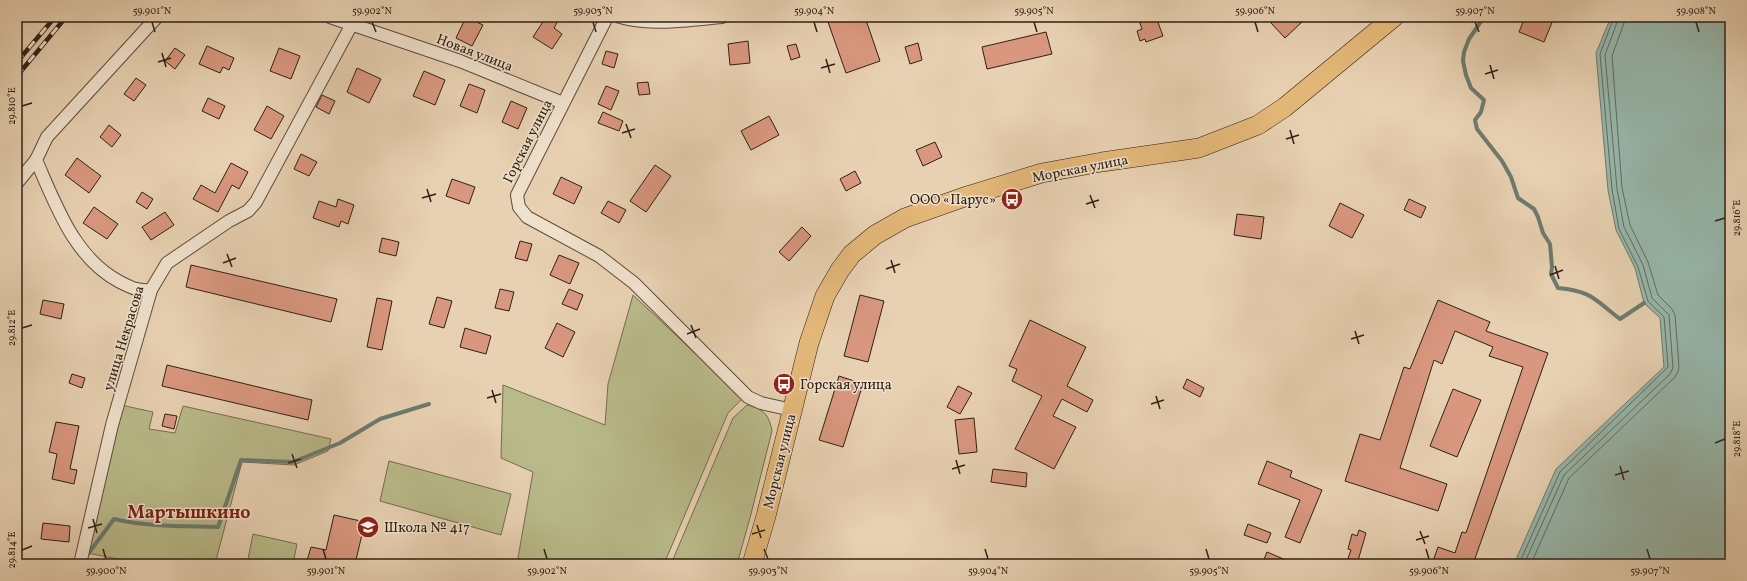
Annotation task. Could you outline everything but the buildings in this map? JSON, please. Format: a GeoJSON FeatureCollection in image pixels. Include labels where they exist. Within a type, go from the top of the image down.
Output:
{"type":"FeatureCollection","features":[{"type":"Feature","properties":{"kind":"main road","name":"Морская улица"},"geometry":{"type":"LineString","coordinates":[[752,564],[766,516],[809,342],[825,296],[852,254],[875,235],[905,218],[967,196],[1035,175],[1102,162],[1199,148],[1258,125],[1284,107],[1394,17]]}},
{"type":"Feature","properties":{"kind":"street"},"geometry":{"type":"LineString","coordinates":[[17,183],[36,160],[46,137],[157,17]]}},
{"type":"Feature","properties":{"kind":"street","name":"Новая улица"},"geometry":{"type":"LineString","coordinates":[[330,17],[460,61],[563,103]]}},
{"type":"Feature","properties":{"kind":"street","name":"Горская улица"},"geometry":{"type":"LineString","coordinates":[[607,17],[517,195],[519,207],[527,217],[599,256],[634,283],[748,397],[761,403],[792,410]]}},
{"type":"Feature","properties":{"kind":"street"},"geometry":{"type":"LineString","coordinates":[[620,17],[633,21],[676,21],[722,17]]}},
{"type":"Feature","properties":{"kind":"street","name":"улица Некрасова"},"geometry":{"type":"LineString","coordinates":[[80,564],[112,425],[151,290],[167,263],[209,236],[229,221],[248,211],[256,202],[352,24]]}},
{"type":"Feature","properties":{"kind":"street"},"geometry":{"type":"LineString","coordinates":[[36,160],[59,213],[81,249],[108,276],[137,291],[151,290]]}},
{"type":"Feature","properties":{"kind":"green space"},"geometry":{"type":"Polygon","coordinates":[[[633,295],[743,398],[728,413],[664,564],[525,564],[518,558],[533,472],[501,458],[503,385],[605,425],[608,384],[633,295]]]}},
{"type":"Feature","properties":{"kind":"green space"},"geometry":{"type":"Polygon","coordinates":[[[121,405],[153,412],[149,429],[175,433],[183,406],[331,439],[328,451],[294,465],[242,462],[215,564],[144,564],[87,553],[121,405]]]}},
{"type":"Feature","properties":{"kind":"green space"},"geometry":{"type":"Polygon","coordinates":[[[747,405],[757,408],[767,416],[772,431],[737,564],[671,564],[733,418],[747,405]]]}},
{"type":"Feature","properties":{"kind":"green space"},"geometry":{"type":"Polygon","coordinates":[[[389,461],[511,494],[501,535],[380,501],[389,461]]]}},
{"type":"Feature","properties":{"kind":"green space"},"geometry":{"type":"Polygon","coordinates":[[[253,534],[297,544],[293,564],[247,564],[253,534]]]}},
{"type":"Feature","properties":{"kind":"water"},"geometry":{"type":"Polygon","coordinates":[[[1611,17],[1730,17],[1730,564],[1514,564],[1556,469],[1664,367],[1660,318],[1644,303],[1635,268],[1616,230],[1608,190],[1596,53],[1611,17]]]}},
{"type":"Feature","properties":{"kind":"waterway"},"geometry":{"type":"LineString","coordinates":[[1484,17],[1469,39],[1464,52],[1463,61],[1471,88],[1484,100],[1481,112],[1475,120],[1477,129],[1502,161],[1511,177],[1518,198],[1534,209],[1543,233],[1550,244],[1552,267],[1551,274],[1558,288],[1579,291],[1586,294],[1620,319],[1644,303]]}},
{"type":"Feature","properties":{"kind":"waterway"},"geometry":{"type":"LineString","coordinates":[[88,554],[114,519],[153,525],[218,527],[241,460],[293,462],[340,443],[380,419],[429,404]]}},
{"type":"Feature","properties":{"kind":"railway"},"geometry":{"type":"LineString","coordinates":[[17,62],[55,17]]}},
{"type":"Feature","properties":{"kind":"railway"},"geometry":{"type":"LineString","coordinates":[[17,76],[66,17]]}},
{"type":"Feature","properties":{"kind":"place","name":"ООО «Парус»"},"geometry":{"type":"Point","coordinates":[1012,199]}},
{"type":"Feature","properties":{"kind":"place","name":"Горская улица"},"geometry":{"type":"Point","coordinates":[784,384]}},
{"type":"Feature","properties":{"kind":"place","name":"Школа № 417"},"geometry":{"type":"Point","coordinates":[368,527]}},
{"type":"Feature","properties":{"kind":"district","name":"Мартышкино"},"geometry":{"type":"Point","coordinates":[189,512]}}]}
